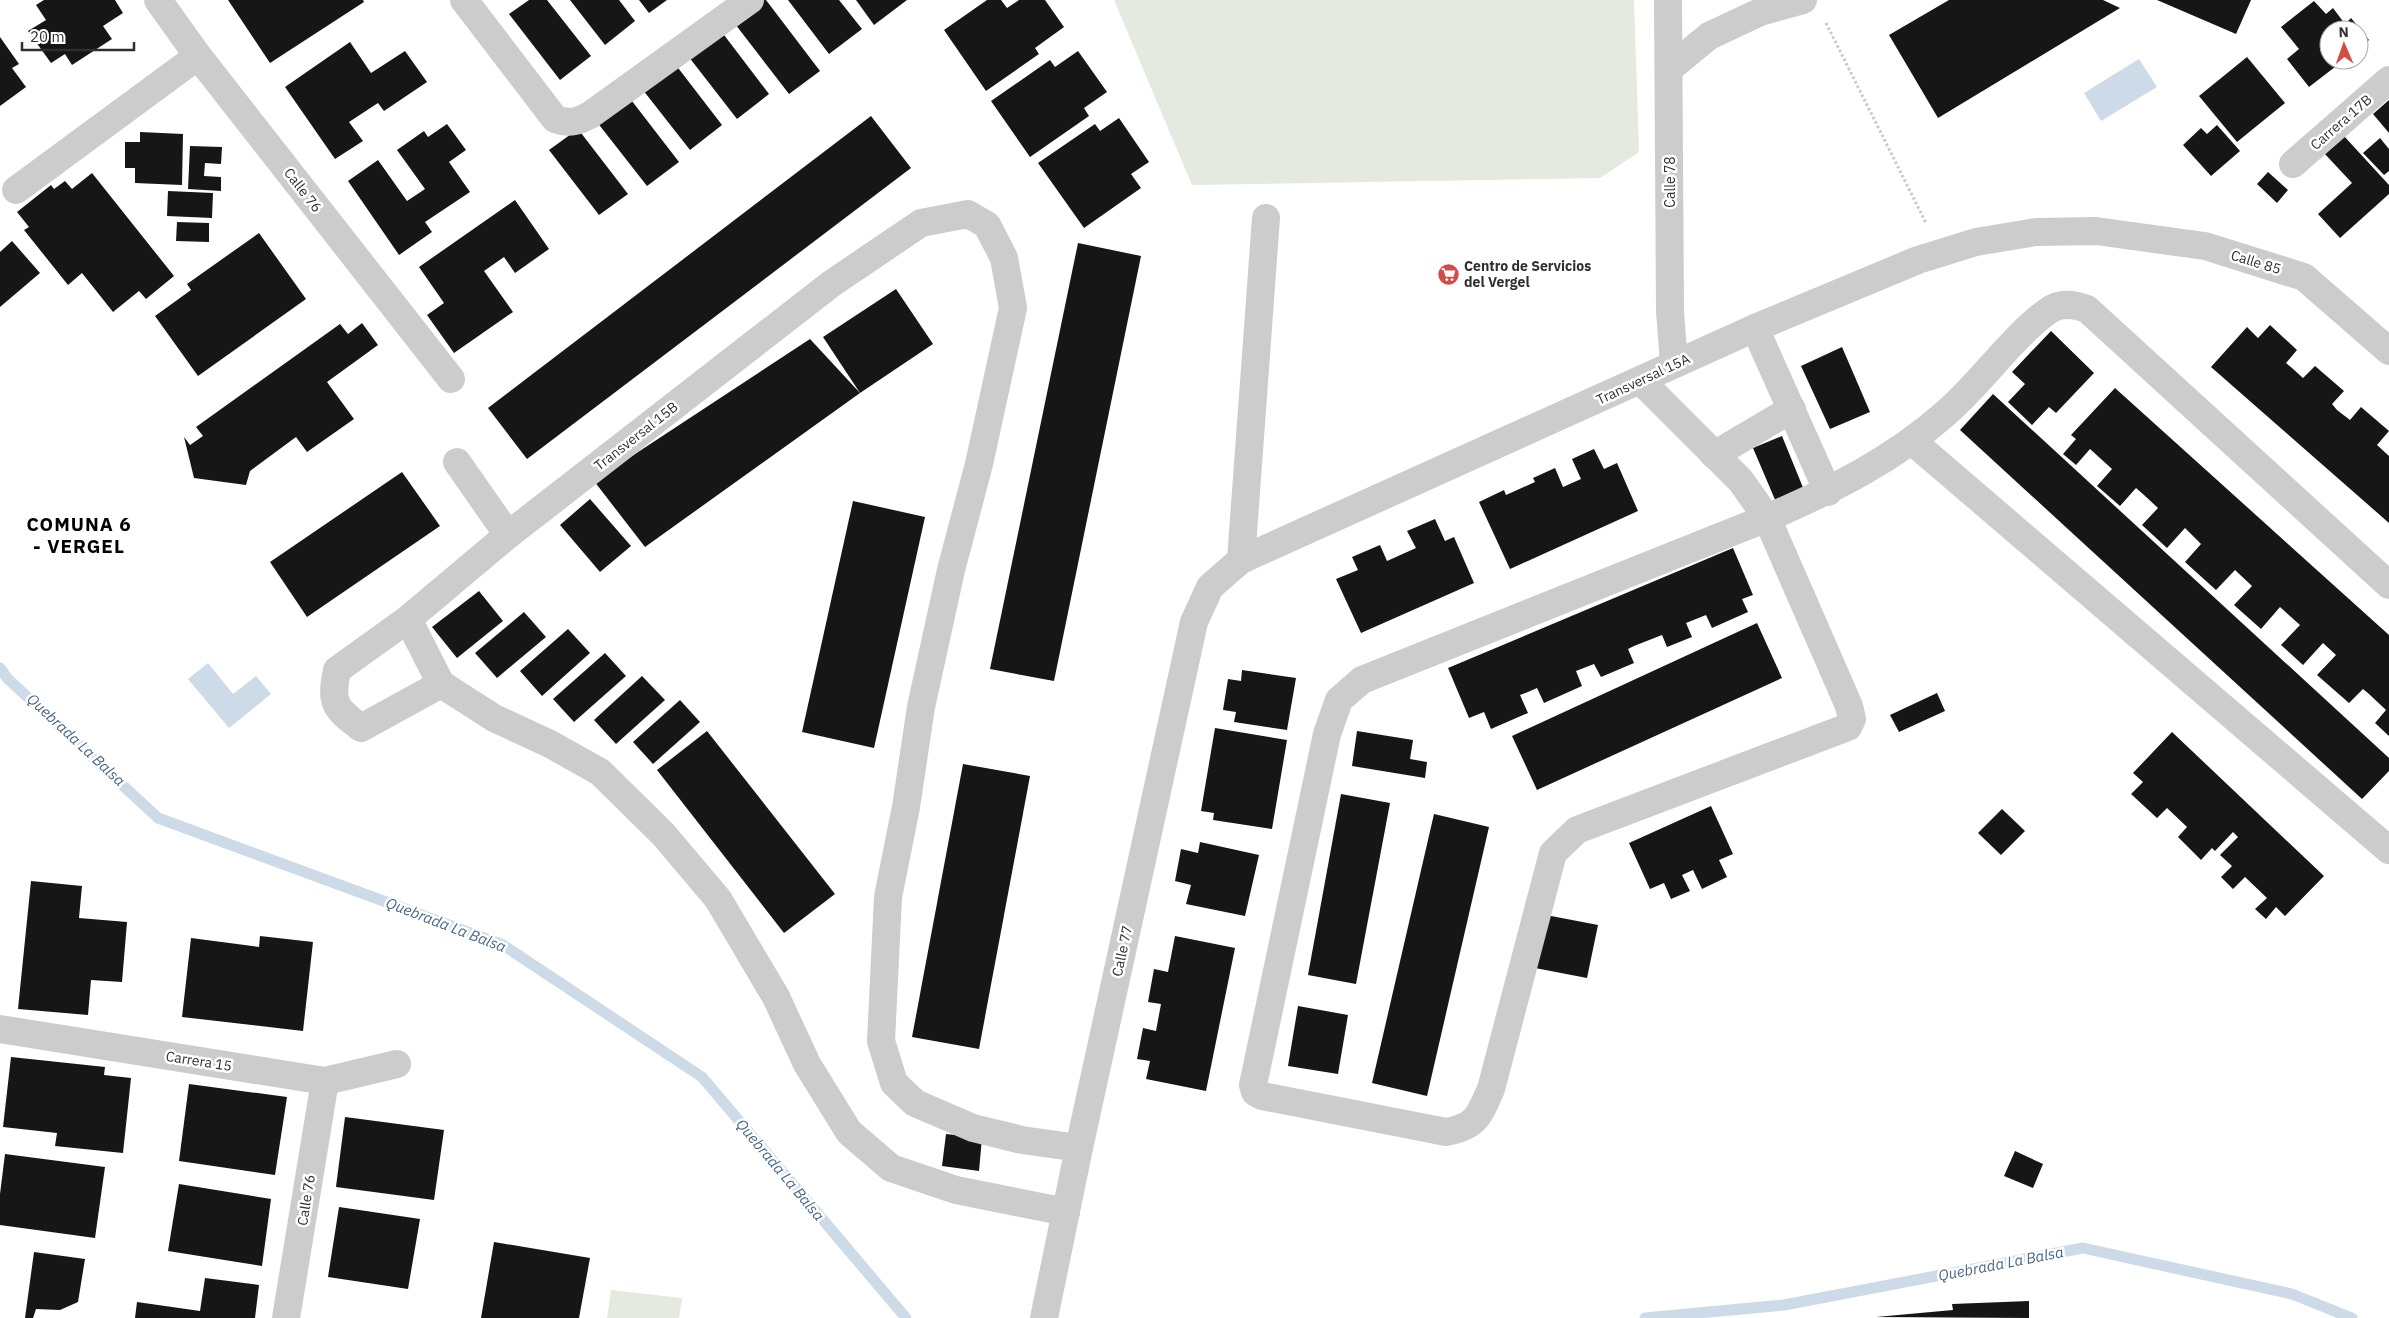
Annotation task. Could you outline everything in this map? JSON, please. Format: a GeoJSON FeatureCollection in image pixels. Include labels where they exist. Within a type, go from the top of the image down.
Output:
{"type":"FeatureCollection","features":[{"type":"Feature","properties":{"kind":"street","name":"Calle 76"},"geometry":{"type":"LineString","coordinates":[[158,0],[198,56],[451,379]]}},
{"type":"Feature","properties":{"kind":"street"},"geometry":{"type":"LineString","coordinates":[[464,0],[555,119],[567,123],[578,121],[590,115],[750,0]]}},
{"type":"Feature","properties":{"kind":"street","name":"Calle 78"},"geometry":{"type":"LineString","coordinates":[[1668,0],[1670,311],[1674,364]]}},
{"type":"Feature","properties":{"kind":"street"},"geometry":{"type":"LineString","coordinates":[[1669,69],[1709,36],[1760,12],[1797,1]]}},
{"type":"Feature","properties":{"kind":"street"},"geometry":{"type":"LineString","coordinates":[[16,190],[198,56]]}},
{"type":"Feature","properties":{"kind":"street","name":"Carrera 17B"},"geometry":{"type":"LineString","coordinates":[[2293,164],[2389,80]]}},
{"type":"Feature","properties":{"kind":"street","name":"Transversal 15B"},"geometry":{"type":"LineString","coordinates":[[441,684],[361,728],[340,711],[332,693],[337,670],[408,619],[508,535],[831,284],[921,223],[944,217],[968,214],[987,225],[1004,258],[1013,308],[980,464],[951,570],[921,707],[906,807],[888,897],[881,1042],[894,1082],[915,1104],[973,1128],[1022,1140],[1079,1148]]}},
{"type":"Feature","properties":{"kind":"street"},"geometry":{"type":"LineString","coordinates":[[1241,560],[1266,218]]}},
{"type":"Feature","properties":{"kind":"street","name":"Transversal 15A"},"geometry":{"type":"LineString","coordinates":[[1210,587],[1241,560],[1755,328],[1941,253],[1976,242],[2036,232],[2096,231]]}},
{"type":"Feature","properties":{"kind":"street","name":"Calle 85"},"geometry":{"type":"LineString","coordinates":[[2096,231],[2205,246],[2304,277],[2389,351]]}},
{"type":"Feature","properties":{"kind":"street"},"geometry":{"type":"LineString","coordinates":[[1641,381],[1741,481],[1767,518],[1849,706],[1852,719],[1848,727],[1577,830],[1552,853],[1491,1089],[1479,1117],[1464,1128],[1446,1132],[1262,1096],[1255,1092],[1253,1085],[1325,744],[1339,700],[1362,680],[1767,518],[1828,492],[1878,463],[1947,413],[2044,315],[2062,305],[2074,304],[2088,308],[2389,585]]}},
{"type":"Feature","properties":{"kind":"street"},"geometry":{"type":"LineString","coordinates":[[1755,328],[1828,492]]}},
{"type":"Feature","properties":{"kind":"street"},"geometry":{"type":"LineString","coordinates":[[1714,455],[1792,409]]}},
{"type":"Feature","properties":{"kind":"street"},"geometry":{"type":"LineString","coordinates":[[1912,440],[2389,850]]}},
{"type":"Feature","properties":{"kind":"street"},"geometry":{"type":"LineString","coordinates":[[457,462],[508,535]]}},
{"type":"Feature","properties":{"kind":"street","name":"Calle 77"},"geometry":{"type":"LineString","coordinates":[[1044,1318],[1079,1148],[1194,622],[1210,587]]}},
{"type":"Feature","properties":{"kind":"street"},"geometry":{"type":"LineString","coordinates":[[408,619],[441,684],[494,718],[550,744],[600,772],[663,834],[718,899],[776,997],[808,1064],[849,1132],[891,1168],[956,1190],[1066,1212]]}},
{"type":"Feature","properties":{"kind":"street","name":"Carrera 15"},"geometry":{"type":"LineString","coordinates":[[0,1029],[325,1081],[397,1064]]}},
{"type":"Feature","properties":{"kind":"street","name":"Calle 76"},"geometry":{"type":"LineString","coordinates":[[286,1318],[325,1081]]}},
{"type":"Feature","properties":{"kind":"path"},"geometry":{"type":"LineString","coordinates":[[1824,17],[1941,253]]}},
{"type":"Feature","properties":{"kind":"shaded area"},"geometry":{"type":"Polygon","coordinates":[[[1114,0],[1634,0],[1639,152],[1600,178],[1192,185],[1114,0]]]}},
{"type":"Feature","properties":{"kind":"shaded area"},"geometry":{"type":"Polygon","coordinates":[[[611,1290],[682,1298],[679,1318],[607,1318],[611,1290]]]}},
{"type":"Feature","properties":{"kind":"water"},"geometry":{"type":"Polygon","coordinates":[[[2139,59],[2157,87],[2101,121],[2084,93],[2139,59]]]}},
{"type":"Feature","properties":{"kind":"water"},"geometry":{"type":"Polygon","coordinates":[[[208,663],[233,694],[256,676],[271,694],[229,728],[188,679],[208,663]]]}},
{"type":"Feature","properties":{"kind":"building"},"geometry":{"type":"Polygon","coordinates":[[[44,0],[115,0],[123,13],[103,26],[112,39],[72,65],[65,54],[51,63],[28,31],[46,20],[36,5],[44,0]]]}},
{"type":"Feature","properties":{"kind":"building"},"geometry":{"type":"Polygon","coordinates":[[[228,0],[363,0],[364,2],[270,63],[228,0]]]}},
{"type":"Feature","properties":{"kind":"building"},"geometry":{"type":"Polygon","coordinates":[[[529,0],[547,0],[591,56],[560,80],[509,14],[529,0]]]}},
{"type":"Feature","properties":{"kind":"building"},"geometry":{"type":"Polygon","coordinates":[[[570,0],[619,0],[635,21],[605,45],[570,0]]]}},
{"type":"Feature","properties":{"kind":"building"},"geometry":{"type":"Polygon","coordinates":[[[639,0],[667,0],[649,13],[639,0]]]}},
{"type":"Feature","properties":{"kind":"building"},"geometry":{"type":"Polygon","coordinates":[[[758,0],[766,0],[820,71],[789,94],[732,20],[758,0]]]}},
{"type":"Feature","properties":{"kind":"building"},"geometry":{"type":"Polygon","coordinates":[[[788,0],[839,0],[862,29],[829,54],[788,0]]]}},
{"type":"Feature","properties":{"kind":"building"},"geometry":{"type":"Polygon","coordinates":[[[856,0],[907,0],[874,25],[856,0]]]}},
{"type":"Feature","properties":{"kind":"building"},"geometry":{"type":"Polygon","coordinates":[[[987,0],[1001,0],[1007,8],[1019,0],[1045,0],[1064,27],[1035,48],[1039,54],[986,91],[944,30],[987,0]]]}},
{"type":"Feature","properties":{"kind":"building"},"geometry":{"type":"Polygon","coordinates":[[[1949,0],[2103,0],[2120,8],[1938,118],[1889,35],[1949,0]]]}},
{"type":"Feature","properties":{"kind":"building"},"geometry":{"type":"Polygon","coordinates":[[[2157,0],[2251,0],[2236,34],[2157,0]]]}},
{"type":"Feature","properties":{"kind":"building"},"geometry":{"type":"Polygon","coordinates":[[[2314,1],[2326,14],[2333,8],[2342,20],[2319,20],[2319,70],[2331,70],[2309,87],[2287,59],[2299,49],[2281,27],[2314,1]]]}},
{"type":"Feature","properties":{"kind":"building"},"geometry":{"type":"Polygon","coordinates":[[[718,27],[769,94],[737,119],[685,52],[718,27]]]}},
{"type":"Feature","properties":{"kind":"building"},"geometry":{"type":"Polygon","coordinates":[[[0,37],[19,64],[12,68],[26,87],[0,106],[0,37]]]}},
{"type":"Feature","properties":{"kind":"building"},"geometry":{"type":"Polygon","coordinates":[[[350,42],[371,73],[405,51],[427,82],[384,111],[378,103],[349,122],[363,141],[335,159],[285,87],[350,42]]]}},
{"type":"Feature","properties":{"kind":"building"},"geometry":{"type":"Polygon","coordinates":[[[1078,51],[1107,92],[1084,108],[1089,116],[1030,157],[991,101],[1050,60],[1055,67],[1078,51]]]}},
{"type":"Feature","properties":{"kind":"building"},"geometry":{"type":"Polygon","coordinates":[[[2247,57],[2285,103],[2237,142],[2199,96],[2247,57]]]}},
{"type":"Feature","properties":{"kind":"building"},"geometry":{"type":"Polygon","coordinates":[[[672,60],[722,125],[690,150],[639,85],[672,60]]]}},
{"type":"Feature","properties":{"kind":"building"},"geometry":{"type":"Polygon","coordinates":[[[625,92],[679,162],[647,186],[593,117],[625,92]]]}},
{"type":"Feature","properties":{"kind":"building"},"geometry":{"type":"Polygon","coordinates":[[[2389,100],[2389,133],[2373,114],[2389,100]]]}},
{"type":"Feature","properties":{"kind":"building"},"geometry":{"type":"Polygon","coordinates":[[[871,116],[911,168],[527,459],[488,408],[871,116]]]}},
{"type":"Feature","properties":{"kind":"building"},"geometry":{"type":"Polygon","coordinates":[[[1119,118],[1149,162],[1131,174],[1141,188],[1084,228],[1038,163],[1095,124],[1100,131],[1119,118]]]}},
{"type":"Feature","properties":{"kind":"building"},"geometry":{"type":"Polygon","coordinates":[[[447,124],[466,150],[449,162],[470,192],[425,222],[432,232],[399,255],[348,181],[378,160],[407,201],[425,189],[397,150],[424,131],[428,137],[447,124]]]}},
{"type":"Feature","properties":{"kind":"building"},"geometry":{"type":"Polygon","coordinates":[[[2217,125],[2240,151],[2211,176],[2183,145],[2201,128],[2207,134],[2217,125]]]}},
{"type":"Feature","properties":{"kind":"building"},"geometry":{"type":"Polygon","coordinates":[[[578,129],[628,194],[599,215],[549,150],[578,129]]]}},
{"type":"Feature","properties":{"kind":"building"},"geometry":{"type":"Polygon","coordinates":[[[140,132],[183,134],[182,185],[135,183],[135,168],[125,168],[125,142],[140,142],[140,132]]]}},
{"type":"Feature","properties":{"kind":"building"},"geometry":{"type":"Polygon","coordinates":[[[2343,135],[2389,185],[2389,194],[2340,238],[2318,214],[2352,183],[2324,153],[2343,135]]]}},
{"type":"Feature","properties":{"kind":"building"},"geometry":{"type":"Polygon","coordinates":[[[2380,138],[2389,149],[2389,171],[2384,175],[2363,153],[2380,138]]]}},
{"type":"Feature","properties":{"kind":"building"},"geometry":{"type":"Polygon","coordinates":[[[190,146],[222,147],[221,164],[205,163],[204,176],[221,177],[221,191],[188,189],[190,146]]]}},
{"type":"Feature","properties":{"kind":"building"},"geometry":{"type":"Polygon","coordinates":[[[2268,172],[2288,190],[2277,203],[2257,184],[2268,172]]]}},
{"type":"Feature","properties":{"kind":"building"},"geometry":{"type":"Polygon","coordinates":[[[92,173],[174,276],[146,299],[139,291],[113,312],[82,273],[68,285],[24,230],[29,227],[17,212],[51,185],[54,189],[65,181],[72,189],[92,173]]]}},
{"type":"Feature","properties":{"kind":"building"},"geometry":{"type":"Polygon","coordinates":[[[168,191],[213,193],[212,218],[167,216],[168,191]]]}},
{"type":"Feature","properties":{"kind":"building"},"geometry":{"type":"Polygon","coordinates":[[[515,200],[549,249],[515,273],[504,257],[484,271],[513,312],[454,353],[427,315],[444,303],[419,267],[515,200]]]}},
{"type":"Feature","properties":{"kind":"building"},"geometry":{"type":"Polygon","coordinates":[[[177,222],[209,223],[209,242],[176,241],[177,222]]]}},
{"type":"Feature","properties":{"kind":"building"},"geometry":{"type":"Polygon","coordinates":[[[259,233],[306,299],[198,376],[155,316],[191,290],[187,284],[259,233]]]}},
{"type":"Feature","properties":{"kind":"building"},"geometry":{"type":"Polygon","coordinates":[[[12,241],[40,273],[0,307],[0,252],[12,241]]]}},
{"type":"Feature","properties":{"kind":"building"},"geometry":{"type":"Polygon","coordinates":[[[1078,243],[1141,256],[1054,681],[990,669],[1078,243]]]}},
{"type":"Feature","properties":{"kind":"building"},"geometry":{"type":"Polygon","coordinates":[[[896,289],[933,344],[860,393],[823,337],[896,289]]]}},
{"type":"Feature","properties":{"kind":"building"},"geometry":{"type":"Polygon","coordinates":[[[362,323],[378,345],[327,382],[354,419],[307,452],[296,437],[250,471],[246,485],[194,478],[184,437],[190,445],[203,436],[196,427],[340,324],[348,334],[362,323]]]}},
{"type":"Feature","properties":{"kind":"building"},"geometry":{"type":"Polygon","coordinates":[[[2270,325],[2297,350],[2286,363],[2303,378],[2315,366],[2344,391],[2332,404],[2337,410],[2350,420],[2361,407],[2389,431],[2377,445],[2389,456],[2389,523],[2211,367],[2247,327],[2258,338],[2270,325]]]}},
{"type":"Feature","properties":{"kind":"building"},"geometry":{"type":"Polygon","coordinates":[[[2051,331],[2094,373],[2056,413],[2049,407],[2032,425],[2008,402],[2025,384],[2012,372],[2051,331]]]}},
{"type":"Feature","properties":{"kind":"building"},"geometry":{"type":"Polygon","coordinates":[[[810,339],[860,393],[645,547],[594,481],[810,339]]]}},
{"type":"Feature","properties":{"kind":"building"},"geometry":{"type":"Polygon","coordinates":[[[1842,347],[1870,412],[1830,429],[1801,366],[1842,347]]]}},
{"type":"Feature","properties":{"kind":"building"},"geometry":{"type":"Polygon","coordinates":[[[2115,388],[2389,635],[2389,736],[2375,723],[2386,710],[2369,694],[2363,689],[2349,703],[2317,675],[2336,655],[2323,643],[2303,665],[2281,645],[2300,625],[2280,607],[2261,629],[2234,605],[2252,586],[2235,570],[2216,590],[2185,562],[2201,544],[2185,528],[2167,548],[2142,525],[2158,508],[2144,495],[2136,488],[2120,506],[2097,486],[2112,469],[2090,449],[2076,465],[2063,454],[2076,439],[2071,435],[2115,388]]]}},
{"type":"Feature","properties":{"kind":"building"},"geometry":{"type":"Polygon","coordinates":[[[1993,394],[2389,758],[2389,771],[2362,799],[1960,430],[1993,394]]]}},
{"type":"Feature","properties":{"kind":"building"},"geometry":{"type":"Polygon","coordinates":[[[1782,436],[1804,490],[1776,502],[1753,448],[1782,436]]]}},
{"type":"Feature","properties":{"kind":"building"},"geometry":{"type":"Polygon","coordinates":[[[1594,449],[1604,469],[1617,463],[1638,511],[1510,569],[1479,502],[1504,490],[1506,495],[1535,482],[1533,478],[1555,468],[1563,487],[1581,479],[1572,459],[1594,449]]]}},
{"type":"Feature","properties":{"kind":"building"},"geometry":{"type":"Polygon","coordinates":[[[402,472],[440,526],[307,617],[270,562],[402,472]]]}},
{"type":"Feature","properties":{"kind":"building"},"geometry":{"type":"Polygon","coordinates":[[[590,499],[631,546],[600,572],[560,525],[590,499]]]}},
{"type":"Feature","properties":{"kind":"building"},"geometry":{"type":"Polygon","coordinates":[[[853,501],[925,517],[874,748],[802,732],[853,501]]]}},
{"type":"Feature","properties":{"kind":"building"},"geometry":{"type":"Polygon","coordinates":[[[1435,519],[1445,541],[1454,537],[1474,583],[1361,633],[1336,579],[1358,570],[1352,557],[1380,545],[1387,561],[1416,548],[1407,531],[1435,519]]]}},
{"type":"Feature","properties":{"kind":"building"},"geometry":{"type":"Polygon","coordinates":[[[1733,548],[1753,595],[1742,599],[1748,612],[1712,628],[1706,615],[1686,623],[1692,637],[1667,647],[1662,635],[1634,646],[1628,649],[1634,663],[1601,677],[1594,664],[1576,671],[1582,686],[1544,703],[1537,688],[1520,695],[1528,713],[1491,729],[1484,712],[1469,718],[1448,668],[1733,548]]]}},
{"type":"Feature","properties":{"kind":"building"},"geometry":{"type":"Polygon","coordinates":[[[479,591],[503,621],[457,658],[432,627],[479,591]]]}},
{"type":"Feature","properties":{"kind":"building"},"geometry":{"type":"Polygon","coordinates":[[[524,612],[546,637],[497,678],[475,653],[524,612]]]}},
{"type":"Feature","properties":{"kind":"building"},"geometry":{"type":"Polygon","coordinates":[[[1757,623],[1782,678],[1537,790],[1512,736],[1757,623]]]}},
{"type":"Feature","properties":{"kind":"building"},"geometry":{"type":"Polygon","coordinates":[[[568,629],[590,653],[542,696],[520,671],[568,629]]]}},
{"type":"Feature","properties":{"kind":"building"},"geometry":{"type":"Polygon","coordinates":[[[605,653],[626,676],[574,722],[553,699],[605,653]]]}},
{"type":"Feature","properties":{"kind":"building"},"geometry":{"type":"Polygon","coordinates":[[[1242,670],[1296,678],[1287,730],[1234,722],[1236,712],[1223,710],[1228,679],[1241,681],[1242,670]]]}},
{"type":"Feature","properties":{"kind":"building"},"geometry":{"type":"Polygon","coordinates":[[[642,676],[665,700],[616,744],[594,720],[642,676]]]}},
{"type":"Feature","properties":{"kind":"building"},"geometry":{"type":"Polygon","coordinates":[[[1937,693],[1945,711],[1899,732],[1890,715],[1937,693]]]}},
{"type":"Feature","properties":{"kind":"building"},"geometry":{"type":"Polygon","coordinates":[[[680,700],[700,722],[653,764],[633,742],[680,700]]]}},
{"type":"Feature","properties":{"kind":"building"},"geometry":{"type":"Polygon","coordinates":[[[1215,728],[1287,740],[1272,829],[1213,820],[1214,813],[1201,811],[1215,728]]]}},
{"type":"Feature","properties":{"kind":"building"},"geometry":{"type":"Polygon","coordinates":[[[707,731],[835,894],[784,933],[657,770],[707,731]]]}},
{"type":"Feature","properties":{"kind":"building"},"geometry":{"type":"Polygon","coordinates":[[[1357,731],[1413,740],[1410,759],[1427,762],[1425,778],[1352,766],[1357,731]]]}},
{"type":"Feature","properties":{"kind":"building"},"geometry":{"type":"Polygon","coordinates":[[[2172,732],[2324,876],[2285,916],[2276,907],[2266,919],[2255,909],[2267,898],[2245,877],[2233,889],[2221,877],[2232,866],[2220,855],[2238,837],[2233,832],[2215,851],[2212,848],[2201,860],[2178,837],[2187,827],[2167,808],[2157,818],[2131,794],[2143,782],[2133,773],[2172,732]]]}},
{"type":"Feature","properties":{"kind":"building"},"geometry":{"type":"Polygon","coordinates":[[[963,764],[1030,776],[979,1049],[912,1037],[963,764]]]}},
{"type":"Feature","properties":{"kind":"building"},"geometry":{"type":"Polygon","coordinates":[[[1341,794],[1390,803],[1356,984],[1308,975],[1341,794]]]}},
{"type":"Feature","properties":{"kind":"building"},"geometry":{"type":"Polygon","coordinates":[[[1711,806],[1733,854],[1719,860],[1727,877],[1702,889],[1693,870],[1682,875],[1690,891],[1671,899],[1664,883],[1650,889],[1629,843],[1711,806]]]}},
{"type":"Feature","properties":{"kind":"building"},"geometry":{"type":"Polygon","coordinates":[[[2002,809],[2025,831],[2001,855],[1978,833],[2002,809]]]}},
{"type":"Feature","properties":{"kind":"building"},"geometry":{"type":"Polygon","coordinates":[[[1434,814],[1489,827],[1427,1096],[1372,1083],[1434,814]]]}},
{"type":"Feature","properties":{"kind":"building"},"geometry":{"type":"Polygon","coordinates":[[[1200,842],[1259,855],[1245,916],[1186,904],[1191,885],[1175,881],[1181,849],[1198,853],[1200,842]]]}},
{"type":"Feature","properties":{"kind":"building"},"geometry":{"type":"Polygon","coordinates":[[[31,881],[82,886],[79,918],[127,922],[122,982],[91,980],[88,1015],[18,1009],[31,881]]]}},
{"type":"Feature","properties":{"kind":"building"},"geometry":{"type":"Polygon","coordinates":[[[1546,915],[1598,925],[1587,978],[1535,968],[1546,915]]]}},
{"type":"Feature","properties":{"kind":"building"},"geometry":{"type":"Polygon","coordinates":[[[260,936],[313,942],[303,1031],[182,1017],[191,938],[259,947],[260,936]]]}},
{"type":"Feature","properties":{"kind":"building"},"geometry":{"type":"Polygon","coordinates":[[[1175,936],[1235,948],[1206,1091],[1146,1079],[1150,1061],[1137,1059],[1143,1028],[1156,1031],[1161,1004],[1148,1002],[1154,969],[1168,972],[1175,936]]]}},
{"type":"Feature","properties":{"kind":"building"},"geometry":{"type":"Polygon","coordinates":[[[1298,1006],[1348,1015],[1338,1074],[1288,1066],[1298,1006]]]}},
{"type":"Feature","properties":{"kind":"building"},"geometry":{"type":"Polygon","coordinates":[[[11,1057],[105,1067],[104,1075],[131,1078],[123,1153],[55,1146],[57,1133],[3,1127],[11,1057]]]}},
{"type":"Feature","properties":{"kind":"building"},"geometry":{"type":"Polygon","coordinates":[[[189,1084],[287,1097],[275,1175],[179,1161],[189,1084]]]}},
{"type":"Feature","properties":{"kind":"building"},"geometry":{"type":"Polygon","coordinates":[[[345,1117],[444,1130],[434,1200],[336,1187],[345,1117]]]}},
{"type":"Feature","properties":{"kind":"building"},"geometry":{"type":"Polygon","coordinates":[[[946,1134],[982,1138],[979,1171],[942,1166],[946,1134]]]}},
{"type":"Feature","properties":{"kind":"building"},"geometry":{"type":"Polygon","coordinates":[[[2015,1151],[2043,1164],[2033,1188],[2004,1176],[2015,1151]]]}},
{"type":"Feature","properties":{"kind":"building"},"geometry":{"type":"Polygon","coordinates":[[[5,1154],[105,1167],[95,1238],[0,1225],[0,1194],[5,1154]]]}},
{"type":"Feature","properties":{"kind":"building"},"geometry":{"type":"Polygon","coordinates":[[[179,1184],[271,1199],[262,1266],[168,1251],[179,1184]]]}},
{"type":"Feature","properties":{"kind":"building"},"geometry":{"type":"Polygon","coordinates":[[[339,1207],[420,1219],[408,1289],[328,1277],[339,1207]]]}},
{"type":"Feature","properties":{"kind":"building"},"geometry":{"type":"Polygon","coordinates":[[[494,1242],[590,1258],[579,1318],[481,1318],[494,1242]]]}},
{"type":"Feature","properties":{"kind":"building"},"geometry":{"type":"Polygon","coordinates":[[[34,1252],[85,1259],[78,1302],[60,1310],[36,1309],[33,1318],[25,1318],[34,1252]]]}},
{"type":"Feature","properties":{"kind":"building"},"geometry":{"type":"Polygon","coordinates":[[[205,1278],[259,1285],[255,1318],[135,1318],[137,1302],[200,1311],[205,1278]]]}},
{"type":"Feature","properties":{"kind":"building"},"geometry":{"type":"Polygon","coordinates":[[[2029,1301],[2029,1318],[1876,1317],[1953,1310],[1952,1304],[2029,1301]]]}},
{"type":"Feature","properties":{"kind":"waterway","name":"Quebrada La Balsa"},"geometry":{"type":"LineString","coordinates":[[0,668],[7,678],[158,818],[503,945],[702,1077],[906,1318]]}},
{"type":"Feature","properties":{"kind":"waterway","name":"Quebrada La Balsa"},"geometry":{"type":"LineString","coordinates":[[1645,1318],[1784,1305],[2083,1248],[2292,1294],[2352,1318]]}},
{"type":"Feature","properties":{"kind":"place","name":"Centro de Servicios del Vergel"},"geometry":{"type":"Point","coordinates":[1448,274]}},
{"type":"Feature","properties":{"kind":"district","name":"COMUNA 6 - VERGEL"},"geometry":{"type":"Point","coordinates":[79,535]}}]}
